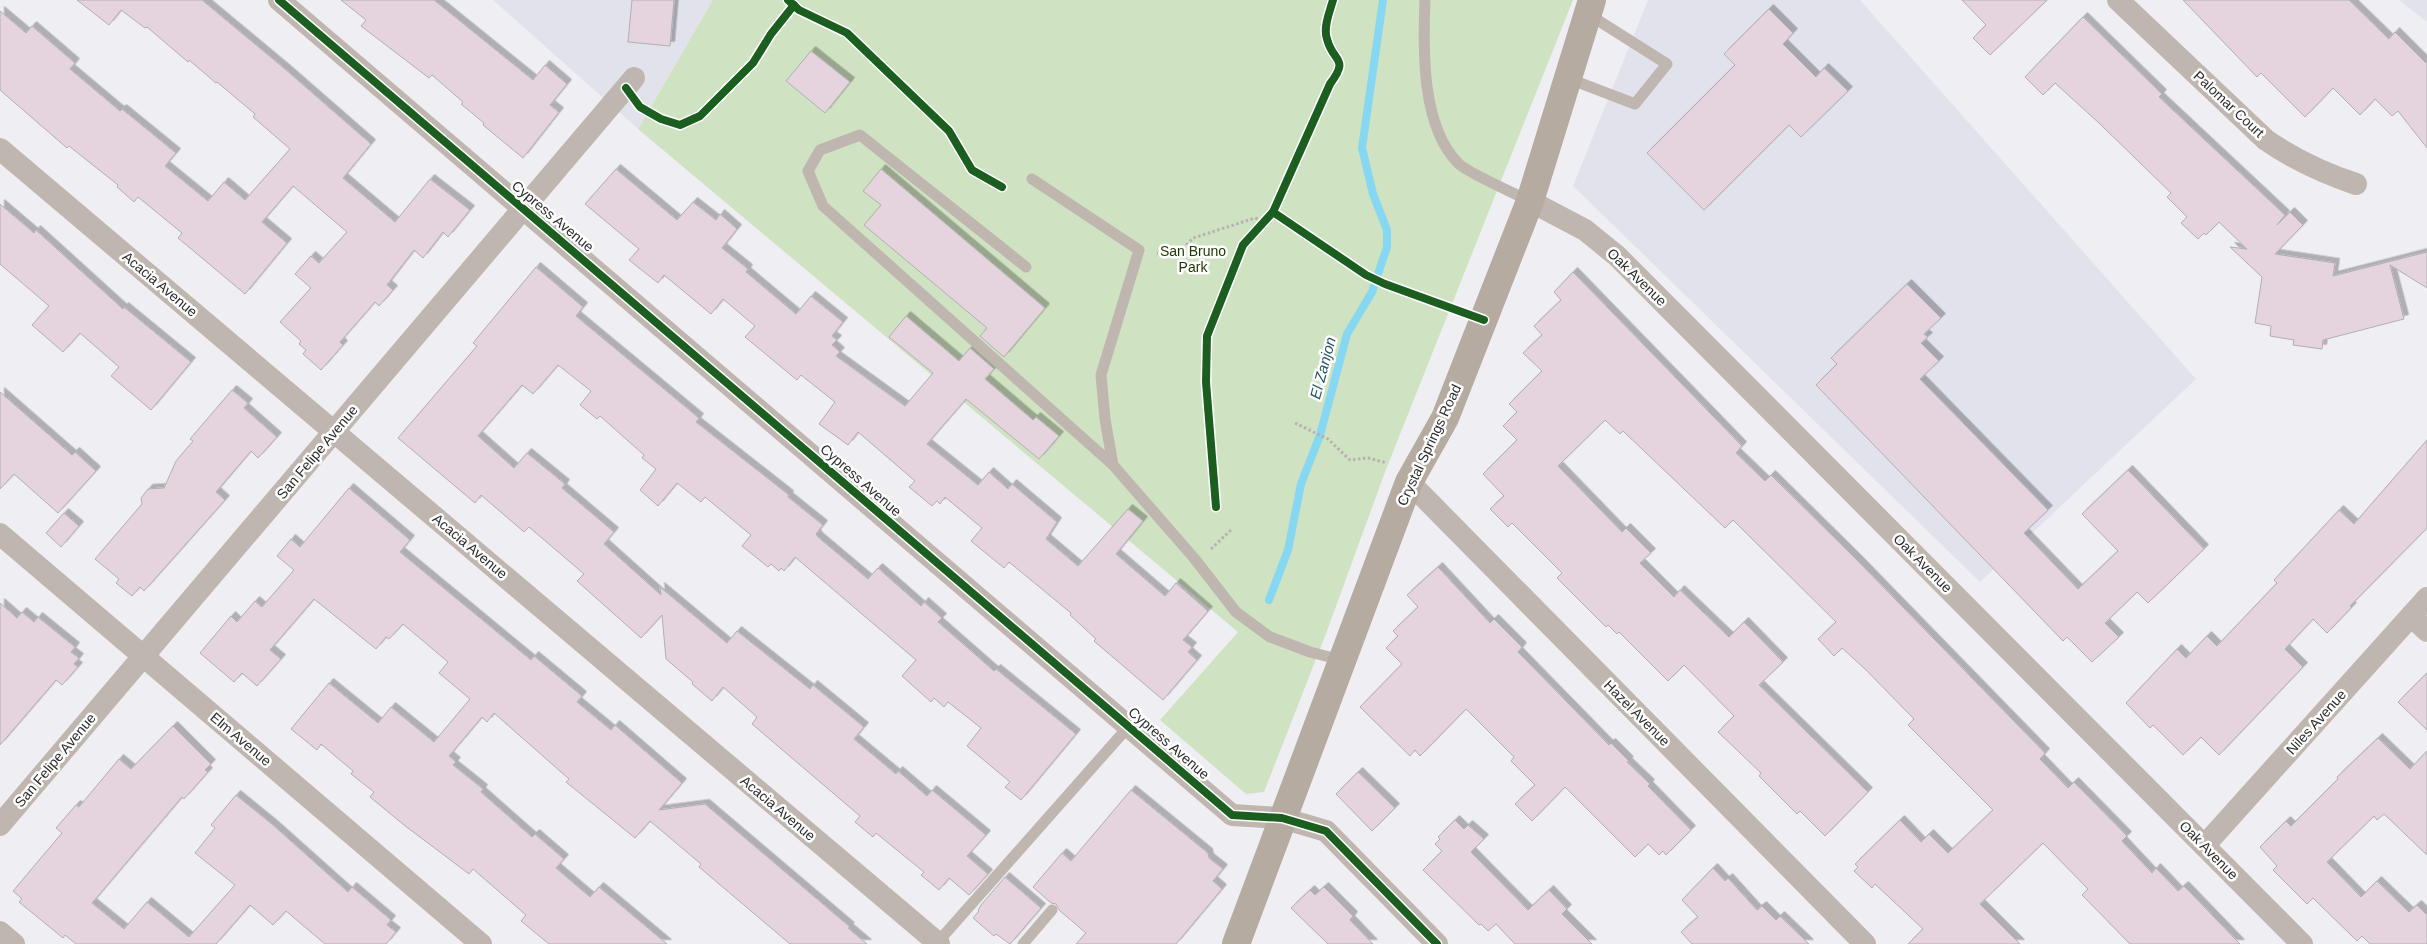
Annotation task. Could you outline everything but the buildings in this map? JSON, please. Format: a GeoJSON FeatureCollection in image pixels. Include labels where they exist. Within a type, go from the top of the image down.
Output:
{"type":"FeatureCollection","features":[{"type":"Feature","properties":{"kind":"main road","name":"Crystal Springs Road"},"geometry":{"type":"LineString","coordinates":[[1236,944],[1341,660],[1412,477],[1445,418],[1530,201],[1590,6]]}},
{"type":"Feature","properties":{"kind":"street","name":"Cypress Avenue"},"geometry":{"type":"LineString","coordinates":[[279,0],[1232,815],[1282,818],[1326,831],[1437,944]]}},
{"type":"Feature","properties":{"kind":"street","name":"Palomar Court"},"geometry":{"type":"LineString","coordinates":[[2118,0],[2266,140],[2294,159],[2323,173],[2356,184]]}},
{"type":"Feature","properties":{"kind":"street","name":"San Felipe Avenue"},"geometry":{"type":"LineString","coordinates":[[0,825],[634,78]]}},
{"type":"Feature","properties":{"kind":"street","name":"Acacia Avenue"},"geometry":{"type":"LineString","coordinates":[[0,149],[938,943]]}},
{"type":"Feature","properties":{"kind":"street","name":"Oak Avenue"},"geometry":{"type":"LineString","coordinates":[[1530,201],[1585,230],[1618,256],[2302,944]]}},
{"type":"Feature","properties":{"kind":"street","name":"Hazel Avenue"},"geometry":{"type":"LineString","coordinates":[[1412,477],[1865,944]]}},
{"type":"Feature","properties":{"kind":"street","name":"Elm Avenue"},"geometry":{"type":"LineString","coordinates":[[0,534],[481,944]]}},
{"type":"Feature","properties":{"kind":"street","name":"Niles Avenue"},"geometry":{"type":"LineString","coordinates":[[2205,845],[2419,624],[2427,598]]}},
{"type":"Feature","properties":{"kind":"street"},"geometry":{"type":"LineString","coordinates":[[0,932],[14,944]]}},
{"type":"Feature","properties":{"kind":"lane"},"geometry":{"type":"LineString","coordinates":[[1425,0],[1423,47],[1427,88],[1437,127],[1448,150],[1460,165],[1530,201]]}},
{"type":"Feature","properties":{"kind":"lane"},"geometry":{"type":"LineString","coordinates":[[1567,78],[1635,104],[1667,64],[1590,6]]}},
{"type":"Feature","properties":{"kind":"lane"},"geometry":{"type":"LineString","coordinates":[[1026,267],[860,135],[820,150],[808,171],[823,206],[1113,465],[1197,563],[1236,612],[1270,637],[1310,652],[1341,660]]}},
{"type":"Feature","properties":{"kind":"lane"},"geometry":{"type":"LineString","coordinates":[[1032,179],[1139,250],[1101,375],[1105,419],[1113,465]]}},
{"type":"Feature","properties":{"kind":"lane"},"geometry":{"type":"LineString","coordinates":[[938,943],[1129,726]]}},
{"type":"Feature","properties":{"kind":"lane"},"geometry":{"type":"LineString","coordinates":[[1023,944],[1052,910]]}},
{"type":"Feature","properties":{"kind":"path"},"geometry":{"type":"LineString","coordinates":[[1139,250],[1175,257],[1193,238],[1255,218],[1264,221]]}},
{"type":"Feature","properties":{"kind":"path"},"geometry":{"type":"LineString","coordinates":[[1295,423],[1328,439],[1350,460],[1368,458],[1412,477]]}},
{"type":"Feature","properties":{"kind":"path"},"geometry":{"type":"LineString","coordinates":[[1197,563],[1232,529]]}},
{"type":"Feature","properties":{"kind":"shaded area"},"geometry":{"type":"Polygon","coordinates":[[[493,0],[713,0],[638,129],[493,0]]]}},
{"type":"Feature","properties":{"kind":"shaded area"},"geometry":{"type":"Polygon","coordinates":[[[1648,0],[1860,0],[2196,379],[1980,582],[1573,186],[1648,0]]]}},
{"type":"Feature","properties":{"kind":"shaded area"},"geometry":{"type":"Polygon","coordinates":[[[2399,0],[2427,0],[2427,22],[2399,0]]]}},
{"type":"Feature","properties":{"kind":"green space","name":"San Bruno Park"},"geometry":{"type":"Polygon","coordinates":[[[713,0],[1573,0],[1385,472],[1327,631],[1264,792],[1246,794],[1160,720],[1238,632],[638,129],[713,0]]]}},
{"type":"Feature","properties":{"kind":"waterway","name":"El Zanjon"},"geometry":{"type":"LineString","coordinates":[[1269,600],[1288,550],[1301,484],[1320,435],[1347,334],[1372,292],[1387,247],[1387,230],[1373,194],[1362,148],[1383,0]]}},
{"type":"Feature","properties":{"kind":"cycle path"},"geometry":{"type":"LineString","coordinates":[[279,0],[1232,815],[1282,818],[1326,831],[1437,944]]}},
{"type":"Feature","properties":{"kind":"cycle path"},"geometry":{"type":"LineString","coordinates":[[788,0],[799,10],[847,33],[949,131],[972,170],[1002,187]]}},
{"type":"Feature","properties":{"kind":"cycle path"},"geometry":{"type":"LineString","coordinates":[[1216,507],[1206,382],[1207,336],[1243,245],[1273,212],[1330,84],[1339,69],[1338,60],[1330,47],[1326,34],[1327,19],[1333,0]]}},
{"type":"Feature","properties":{"kind":"cycle path"},"geometry":{"type":"LineString","coordinates":[[626,88],[640,107],[661,119],[680,125],[700,116],[753,63],[771,34],[794,5]]}},
{"type":"Feature","properties":{"kind":"cycle path"},"geometry":{"type":"LineString","coordinates":[[1273,212],[1366,275],[1385,284],[1484,320]]}}]}
